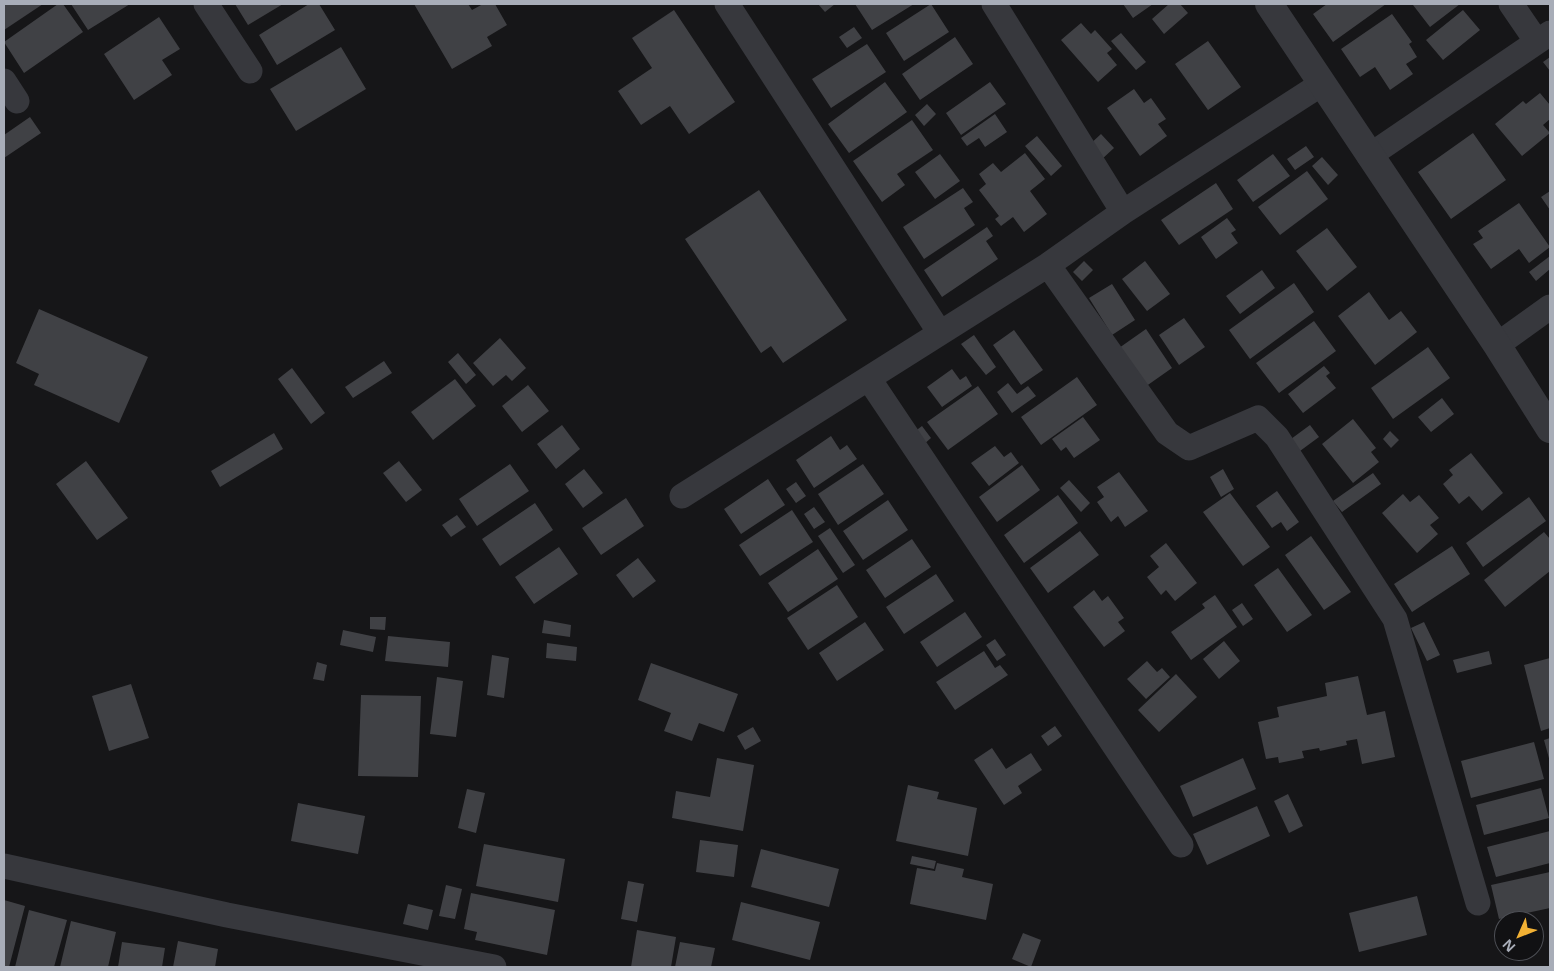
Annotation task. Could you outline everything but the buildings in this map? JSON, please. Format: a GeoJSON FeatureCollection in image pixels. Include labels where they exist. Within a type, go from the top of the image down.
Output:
{"type":"FeatureCollection","features":[{"type":"Feature","properties":{"kind":"street"},"geometry":{"type":"LineString","coordinates":[[206,4],[250,71]]}},
{"type":"Feature","properties":{"kind":"street"},"geometry":{"type":"LineString","coordinates":[[728,4],[940,333]]}},
{"type":"Feature","properties":{"kind":"street"},"geometry":{"type":"LineString","coordinates":[[994,4],[1123,212]]}},
{"type":"Feature","properties":{"kind":"street"},"geometry":{"type":"LineString","coordinates":[[1269,4],[1550,429]]}},
{"type":"Feature","properties":{"kind":"street"},"geometry":{"type":"LineString","coordinates":[[1370,156],[1543,38],[1510,4]]}},
{"type":"Feature","properties":{"kind":"street"},"geometry":{"type":"LineString","coordinates":[[682,496],[1048,266],[1123,212],[1323,83]]}},
{"type":"Feature","properties":{"kind":"street"},"geometry":{"type":"LineString","coordinates":[[1048,266],[1166,433],[1189,448],[1258,418],[1277,436],[1394,619],[1478,903]]}},
{"type":"Feature","properties":{"kind":"street"},"geometry":{"type":"LineString","coordinates":[[1496,345],[1550,307]]}},
{"type":"Feature","properties":{"kind":"street"},"geometry":{"type":"LineString","coordinates":[[869,379],[1181,845]]}},
{"type":"Feature","properties":{"kind":"street"},"geometry":{"type":"LineString","coordinates":[[4,866],[227,915],[494,967]]}}]}
